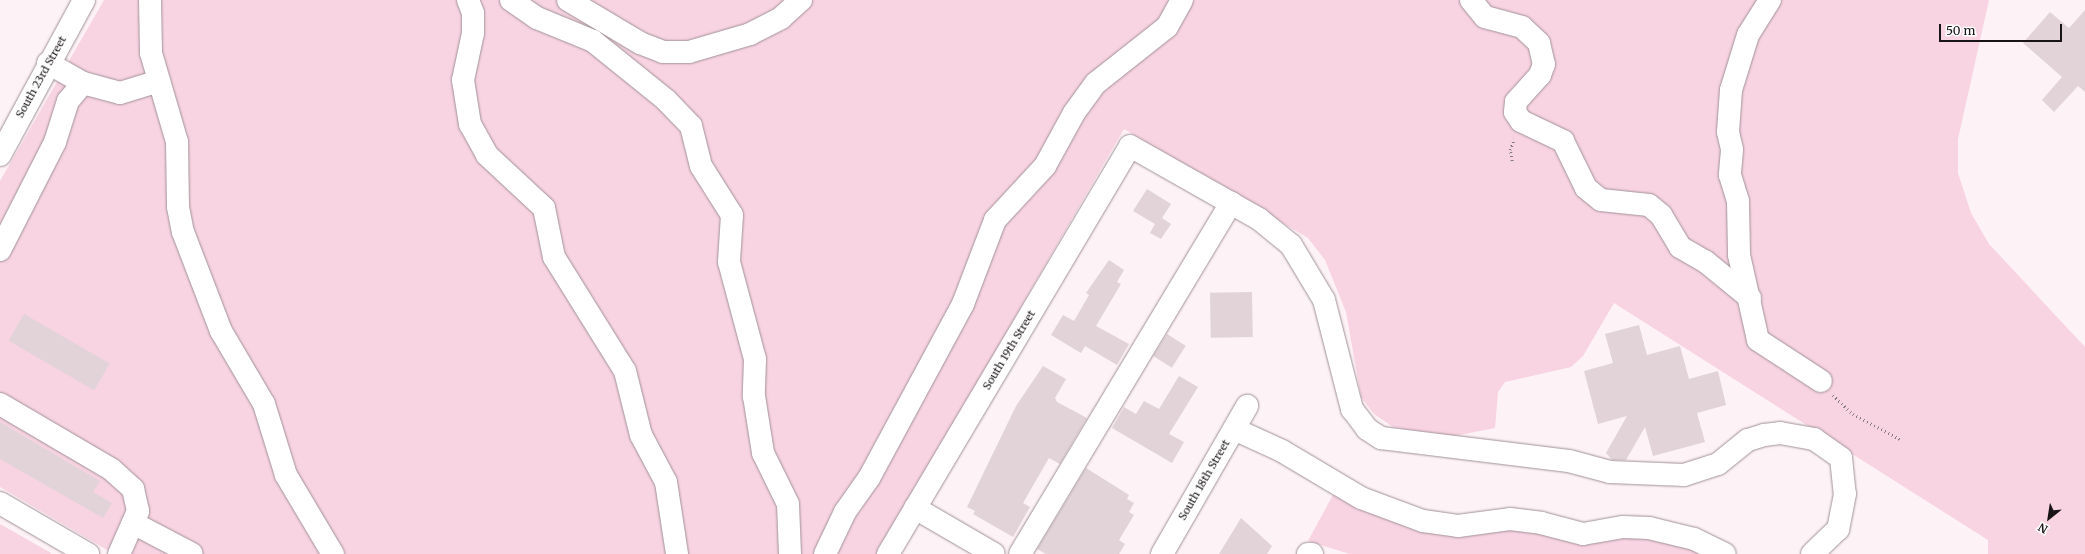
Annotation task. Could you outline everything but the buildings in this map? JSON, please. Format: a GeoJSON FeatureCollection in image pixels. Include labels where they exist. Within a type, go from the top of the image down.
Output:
{"type":"FeatureCollection","features":[{"type":"Feature","properties":{"kind":"street","name":"South 23rd Street"},"geometry":{"type":"LineString","coordinates":[[0,155],[48,63],[84,0]]}},
{"type":"Feature","properties":{"kind":"street"},"geometry":{"type":"LineString","coordinates":[[150,0],[148,36],[159,81],[177,142],[178,207],[183,232],[221,331],[264,404],[286,475],[332,554]]}},
{"type":"Feature","properties":{"kind":"street"},"geometry":{"type":"LineString","coordinates":[[468,0],[474,28],[462,80],[470,124],[487,155],[544,208],[554,257],[625,371],[641,435],[666,482],[677,554]]}},
{"type":"Feature","properties":{"kind":"street"},"geometry":{"type":"LineString","coordinates":[[511,0],[537,18],[593,41],[666,100],[691,126],[701,166],[732,215],[729,262],[755,359],[754,396],[763,453],[788,504],[790,554]]}},
{"type":"Feature","properties":{"kind":"street"},"geometry":{"type":"LineString","coordinates":[[568,0],[609,26],[664,52],[689,52],[719,46],[781,18],[796,2]]}},
{"type":"Feature","properties":{"kind":"street"},"geometry":{"type":"LineString","coordinates":[[825,554],[844,512],[869,478],[963,304],[995,220],[1045,166],[1074,113],[1096,83],[1168,27],[1182,0]]}},
{"type":"Feature","properties":{"kind":"street"},"geometry":{"type":"LineString","coordinates":[[1471,0],[1485,17],[1522,28],[1539,43],[1544,64],[1540,75],[1516,102],[1515,112],[1521,121],[1563,141],[1586,188],[1601,200],[1649,205],[1661,215],[1680,247],[1706,262],[1750,298]]}},
{"type":"Feature","properties":{"kind":"street"},"geometry":{"type":"LineString","coordinates":[[1770,0],[1748,35],[1731,90],[1728,124],[1730,175],[1738,201],[1739,255],[1750,298],[1758,340],[1821,381]]}},
{"type":"Feature","properties":{"kind":"street"},"geometry":{"type":"LineString","coordinates":[[48,63],[83,83],[120,93],[159,81]]}},
{"type":"Feature","properties":{"kind":"street"},"geometry":{"type":"LineString","coordinates":[[0,250],[55,142],[68,101],[83,83]]}},
{"type":"Feature","properties":{"kind":"street","name":"South 19th Street"},"geometry":{"type":"LineString","coordinates":[[888,554],[1130,146],[1231,203]]}},
{"type":"Feature","properties":{"kind":"street"},"geometry":{"type":"LineString","coordinates":[[1020,554],[1231,203],[1274,230],[1303,260],[1324,300],[1352,408],[1367,429],[1382,438],[1569,461],[1610,472],[1684,475],[1718,464],[1748,440],[1764,435],[1780,433],[1814,439],[1840,458],[1845,494],[1838,529],[1812,554]]}},
{"type":"Feature","properties":{"kind":"street"},"geometry":{"type":"LineString","coordinates":[[0,404],[111,469],[133,489],[138,511],[135,524],[119,554]]}},
{"type":"Feature","properties":{"kind":"street","name":"South 18th Street"},"geometry":{"type":"LineString","coordinates":[[1162,554],[1247,406]]}},
{"type":"Feature","properties":{"kind":"street"},"geometry":{"type":"LineString","coordinates":[[1234,429],[1282,451],[1361,498],[1431,523],[1458,526],[1510,519],[1541,523],[1583,534],[1623,527],[1649,528],[1694,539],[1725,554]]}},
{"type":"Feature","properties":{"kind":"street"},"geometry":{"type":"LineString","coordinates":[[0,502],[60,547],[88,554]]}},
{"type":"Feature","properties":{"kind":"street"},"geometry":{"type":"LineString","coordinates":[[915,508],[994,554]]}},
{"type":"Feature","properties":{"kind":"street"},"geometry":{"type":"LineString","coordinates":[[135,524],[192,554]]}},
{"type":"Feature","properties":{"kind":"path"},"geometry":{"type":"LineString","coordinates":[[1821,381],[1853,414],[1900,439]]}},
{"type":"Feature","properties":{"kind":"shaded area"},"geometry":{"type":"Polygon","coordinates":[[[104,0],[1989,0],[1958,139],[1958,173],[1971,213],[1989,244],[2085,347],[2085,554],[1988,554],[1988,540],[1614,303],[1583,356],[1571,367],[1505,382],[1498,392],[1495,428],[1449,437],[1393,427],[1374,414],[1361,397],[1346,312],[1325,260],[1308,238],[1124,129],[878,554],[114,554],[0,487],[0,181],[104,0]]]}},
{"type":"Feature","properties":{"kind":"shaded area"},"geometry":{"type":"Polygon","coordinates":[[[1334,493],[1389,518],[1444,535],[1501,528],[1640,534],[1668,538],[1700,554],[1350,554],[1308,541],[1334,493]]]}},
{"type":"Feature","properties":{"kind":"shaded area"},"geometry":{"type":"Polygon","coordinates":[[[0,524],[51,553],[0,554],[0,524]]]}}]}
